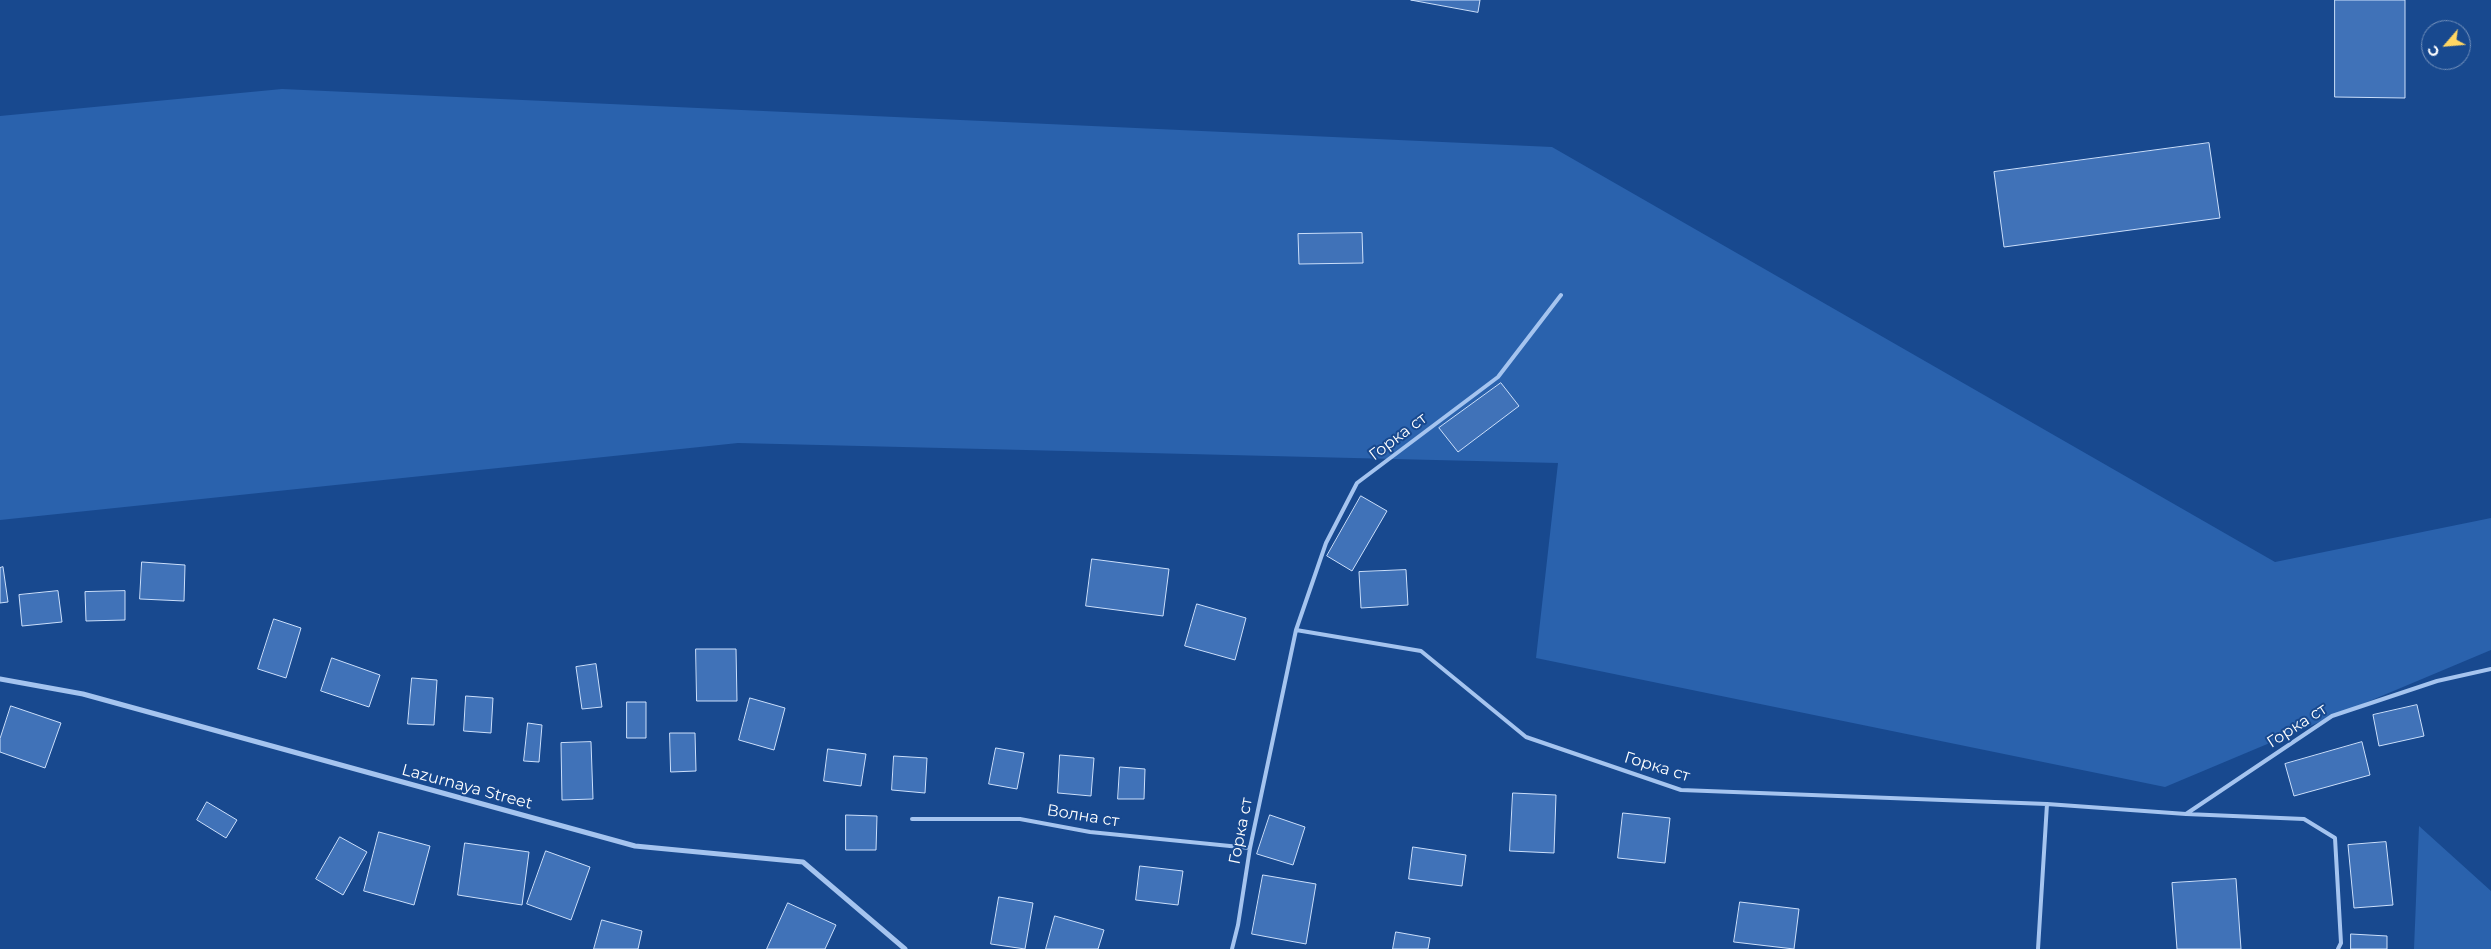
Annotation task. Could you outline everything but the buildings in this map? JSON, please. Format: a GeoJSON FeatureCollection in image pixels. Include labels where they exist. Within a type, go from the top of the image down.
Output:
{"type":"FeatureCollection","features":[{"type":"Feature","properties":{"kind":"street","name":"Lazurnaya Street"},"geometry":{"type":"LineString","coordinates":[[0,679],[83,694],[635,846],[803,862],[904,949]]}},
{"type":"Feature","properties":{"kind":"lane","name":"Горка ст"},"geometry":{"type":"LineString","coordinates":[[1232,949],[1238,925],[1250,848],[1296,630],[1326,543],[1357,483],[1498,378],[1561,295]]}},
{"type":"Feature","properties":{"kind":"lane","name":"Горка ст"},"geometry":{"type":"LineString","coordinates":[[1296,630],[1421,651],[1526,737],[1681,790],[2047,804],[2186,814],[2304,819],[2335,838],[2341,943],[2338,949]]}},
{"type":"Feature","properties":{"kind":"lane","name":"Горка ст"},"geometry":{"type":"LineString","coordinates":[[2186,814],[2332,716],[2437,681],[2491,669]]}},
{"type":"Feature","properties":{"kind":"lane"},"geometry":{"type":"LineString","coordinates":[[2038,949],[2047,804]]}},
{"type":"Feature","properties":{"kind":"lane","name":"Волна ст"},"geometry":{"type":"LineString","coordinates":[[912,819],[1020,819],[1090,832],[1250,848]]}},
{"type":"Feature","properties":{"kind":"shaded area"},"geometry":{"type":"Polygon","coordinates":[[[282,89],[1552,147],[2275,562],[2491,518],[2491,650],[2165,787],[1536,658],[1558,463],[738,443],[0,520],[0,116],[282,89]]]}},
{"type":"Feature","properties":{"kind":"shaded area"},"geometry":{"type":"Polygon","coordinates":[[[2419,826],[2491,891],[2491,949],[2414,949],[2419,826]]]}}]}
